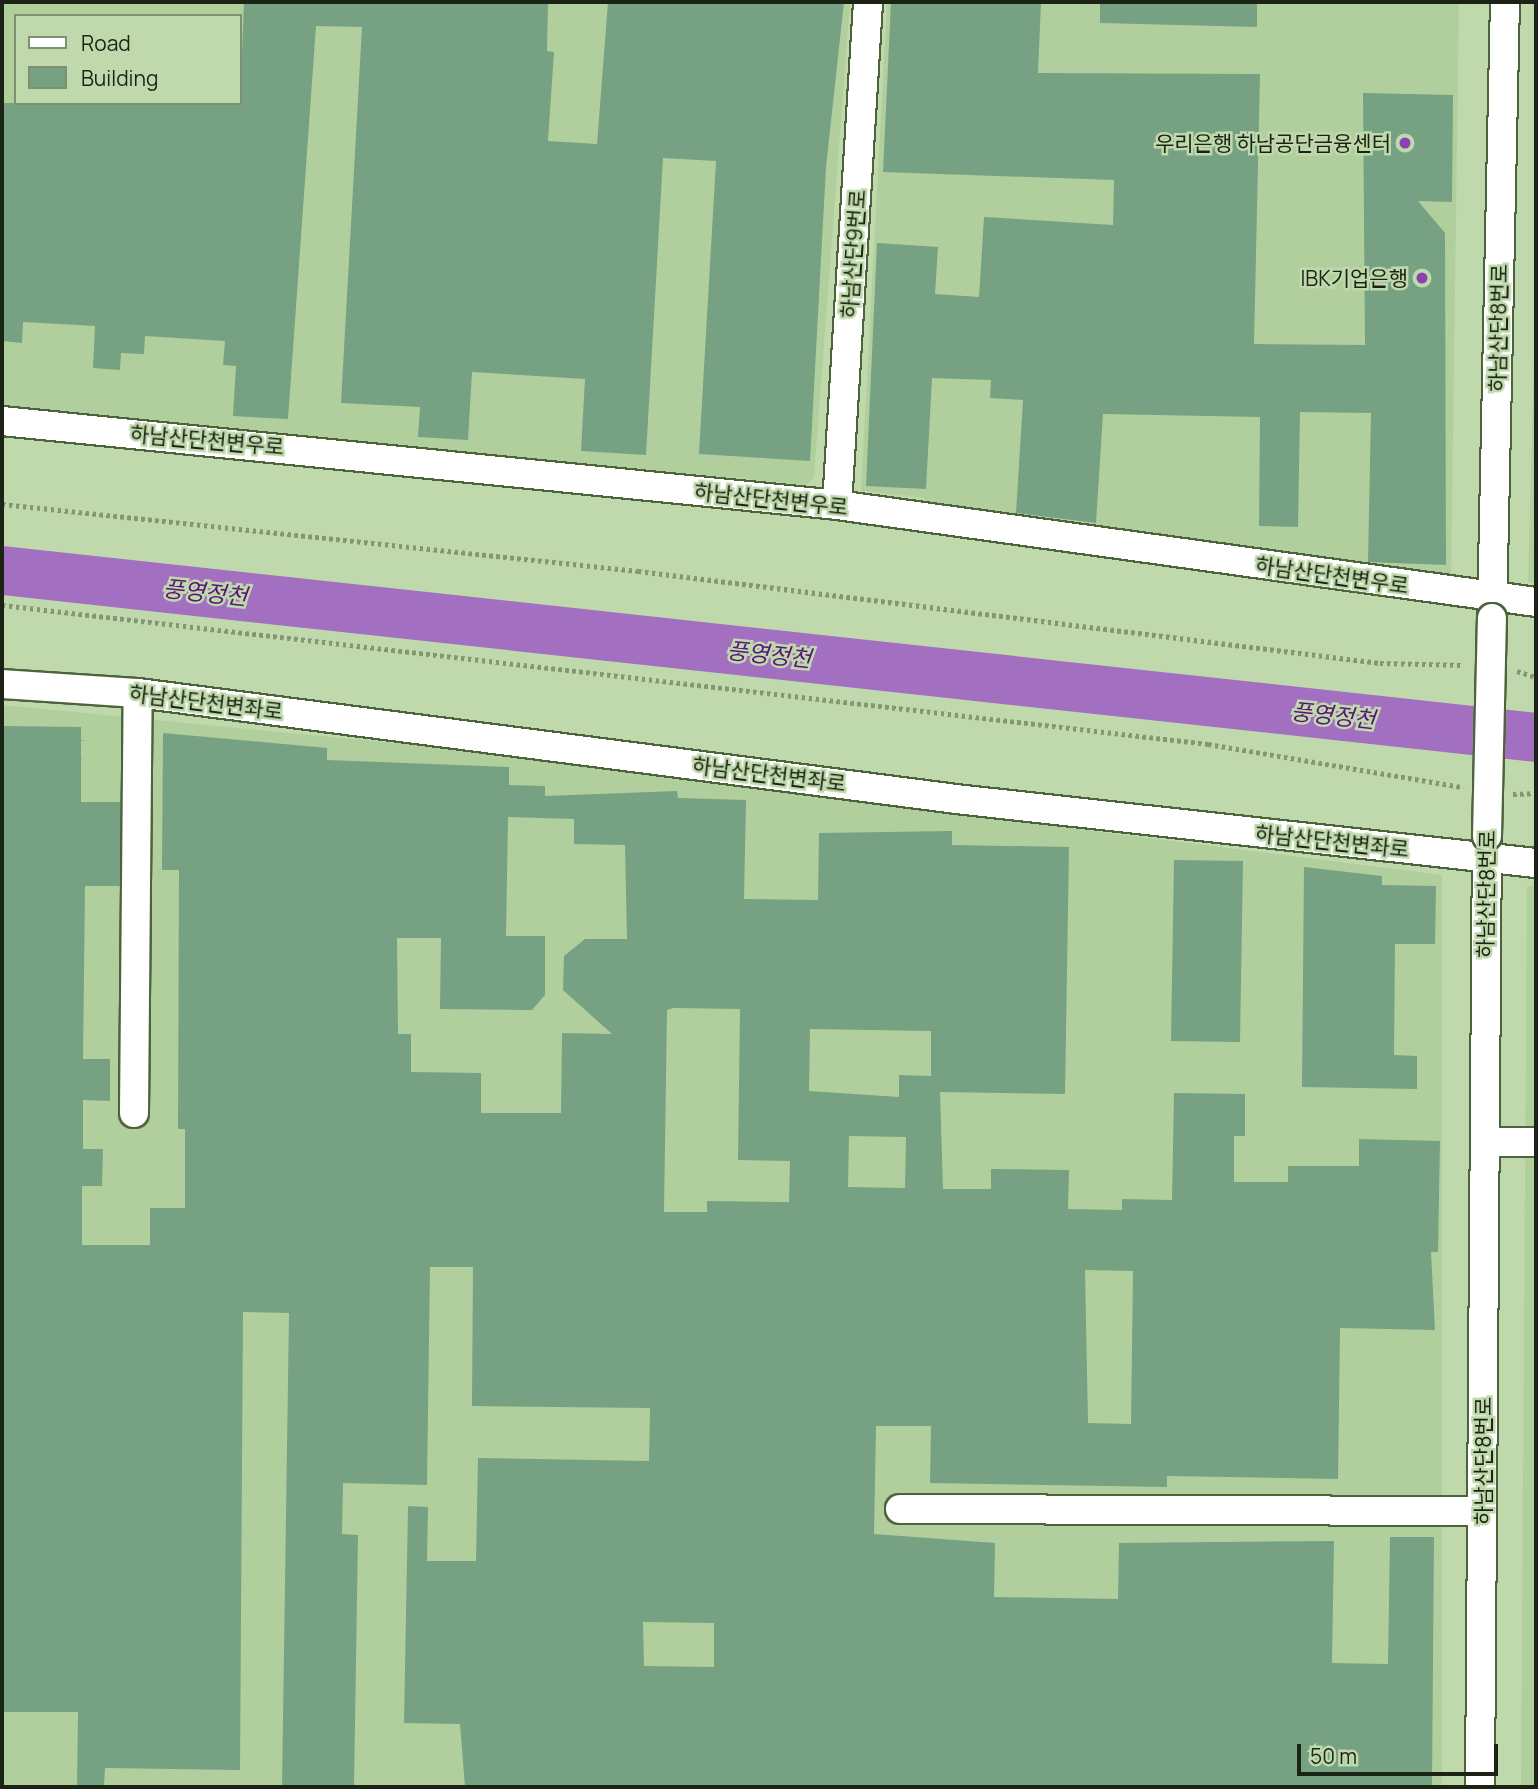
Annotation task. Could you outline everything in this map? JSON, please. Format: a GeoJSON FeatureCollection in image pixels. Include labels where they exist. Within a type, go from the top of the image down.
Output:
{"type":"FeatureCollection","features":[{"type":"Feature","properties":{"kind":"street","name":"하남산단9번로"},"geometry":{"type":"LineString","coordinates":[[837,505],[868,2]]}},
{"type":"Feature","properties":{"kind":"street","name":"하남산단8번로"},"geometry":{"type":"LineString","coordinates":[[1480,1787],[1487,847],[1505,2]]}},
{"type":"Feature","properties":{"kind":"street","name":"하남산단천변우로"},"geometry":{"type":"LineString","coordinates":[[2,421],[837,505],[1492,608],[1536,602]]}},
{"type":"Feature","properties":{"kind":"street","name":"하남산단천변좌로"},"geometry":{"type":"LineString","coordinates":[[2,684],[138,693],[956,799],[1487,847],[1536,863]]}},
{"type":"Feature","properties":{"kind":"street"},"geometry":{"type":"LineString","coordinates":[[134,1113],[138,693]]}},
{"type":"Feature","properties":{"kind":"street"},"geometry":{"type":"LineString","coordinates":[[1485,1142],[1536,1142]]}},
{"type":"Feature","properties":{"kind":"street"},"geometry":{"type":"LineString","coordinates":[[900,1508],[1482,1511]]}},
{"type":"Feature","properties":{"kind":"path"},"geometry":{"type":"LineString","coordinates":[[2,504],[638,571],[1380,663],[1468,665]]}},
{"type":"Feature","properties":{"kind":"path"},"geometry":{"type":"LineString","coordinates":[[2,605],[1208,744],[1475,790]]}},
{"type":"Feature","properties":{"kind":"path"},"geometry":{"type":"LineString","coordinates":[[1504,667],[1536,677]]}},
{"type":"Feature","properties":{"kind":"path"},"geometry":{"type":"LineString","coordinates":[[1502,794],[1536,793]]}},
{"type":"Feature","properties":{"kind":"shaded area"},"geometry":{"type":"Polygon","coordinates":[[[2,2],[850,2],[814,477],[807,485],[2,407],[2,2]]]}},
{"type":"Feature","properties":{"kind":"shaded area"},"geometry":{"type":"Polygon","coordinates":[[[887,2],[1459,2],[1451,577],[929,510],[924,498],[861,491],[887,2]]]}},
{"type":"Feature","properties":{"kind":"shaded area"},"geometry":{"type":"Polygon","coordinates":[[[1536,284],[1536,583],[1528,582],[1536,284]]]}},
{"type":"Feature","properties":{"kind":"shaded area"},"geometry":{"type":"Polygon","coordinates":[[[2,705],[414,745],[1442,875],[1442,1787],[2,1787],[2,705]]]}},
{"type":"Feature","properties":{"kind":"shaded area"},"geometry":{"type":"Polygon","coordinates":[[[1527,886],[1536,886],[1536,1787],[1521,1787],[1527,886]]]}},
{"type":"Feature","properties":{"kind":"building"},"geometry":{"type":"Polygon","coordinates":[[[244,2],[548,2],[547,51],[554,52],[548,141],[597,144],[608,2],[844,2],[826,167],[810,461],[699,454],[716,161],[663,158],[646,455],[581,451],[585,379],[472,372],[468,440],[418,437],[420,407],[341,403],[362,27],[316,26],[288,419],[233,416],[236,366],[223,365],[225,341],[145,336],[144,354],[121,353],[120,370],[93,368],[95,326],[23,322],[22,343],[2,341],[2,103],[242,105],[244,2]]]}},
{"type":"Feature","properties":{"kind":"building"},"geometry":{"type":"Polygon","coordinates":[[[891,2],[1041,2],[1038,73],[1260,74],[1254,344],[1365,345],[1363,93],[1453,95],[1452,202],[1418,201],[1445,233],[1446,565],[1368,562],[1371,413],[1300,412],[1298,527],[1259,526],[1260,417],[1103,414],[1096,523],[1016,513],[1023,400],[990,398],[991,380],[932,378],[926,489],[866,486],[877,243],[938,247],[935,294],[979,297],[984,217],[1113,225],[1114,180],[883,172],[891,2]]]}},
{"type":"Feature","properties":{"kind":"building"},"geometry":{"type":"Polygon","coordinates":[[[1100,2],[1257,2],[1257,27],[1100,23],[1100,2]]]}},
{"type":"Feature","properties":{"kind":"building"},"geometry":{"type":"Polygon","coordinates":[[[2,726],[81,727],[81,802],[120,802],[120,886],[85,886],[83,1059],[110,1059],[110,1101],[83,1100],[83,1149],[103,1149],[102,1186],[82,1186],[82,1245],[150,1245],[150,1208],[185,1208],[185,1129],[178,1129],[179,870],[162,870],[163,733],[327,748],[327,760],[509,767],[509,785],[545,786],[545,796],[677,791],[678,798],[746,800],[744,899],[818,900],[819,833],[952,831],[952,845],[1069,847],[1065,1094],[940,1092],[943,1189],[991,1189],[991,1169],[1069,1170],[1068,1209],[1122,1210],[1122,1199],[1172,1200],[1174,1093],[1245,1094],[1245,1136],[1234,1136],[1234,1182],[1288,1182],[1288,1166],[1359,1166],[1359,1139],[1440,1141],[1438,1252],[1431,1252],[1435,1330],[1340,1328],[1338,1479],[1167,1476],[1167,1487],[930,1483],[931,1426],[876,1426],[874,1534],[995,1543],[994,1597],[1118,1599],[1119,1543],[1334,1541],[1332,1663],[1388,1664],[1390,1537],[1434,1537],[1432,1787],[465,1787],[460,1724],[404,1723],[408,1506],[428,1507],[427,1561],[476,1561],[478,1458],[649,1461],[650,1408],[472,1406],[473,1267],[430,1267],[427,1485],[343,1483],[342,1534],[358,1535],[354,1787],[282,1787],[289,1313],[243,1312],[240,1770],[105,1768],[104,1787],[77,1787],[78,1712],[2,1712],[2,726]],[[508,817],[506,936],[545,936],[545,995],[532,1010],[440,1009],[441,938],[397,938],[398,1034],[411,1034],[411,1072],[481,1073],[481,1113],[561,1113],[562,1033],[612,1034],[563,990],[564,956],[585,939],[627,939],[625,845],[574,844],[574,819],[508,817]],[[740,1009],[667,1010],[664,1212],[707,1212],[707,1201],[789,1202],[790,1161],[738,1160],[740,1009]],[[810,1029],[809,1091],[899,1097],[899,1075],[931,1076],[931,1031],[810,1029]],[[849,1136],[848,1187],[905,1188],[906,1137],[849,1136]],[[1085,1270],[1088,1423],[1131,1424],[1133,1271],[1085,1270]],[[643,1622],[644,1666],[714,1667],[714,1623],[643,1622]]]}},
{"type":"Feature","properties":{"kind":"building"},"geometry":{"type":"Polygon","coordinates":[[[1174,860],[1243,861],[1240,1042],[1171,1041],[1174,860]]]}},
{"type":"Feature","properties":{"kind":"building"},"geometry":{"type":"Polygon","coordinates":[[[1304,867],[1382,876],[1382,885],[1436,886],[1435,944],[1395,944],[1394,1055],[1417,1056],[1417,1089],[1302,1087],[1304,867]]]}},
{"type":"Feature","properties":{"kind":"waterway","name":"풍영정천"},"geometry":{"type":"LineString","coordinates":[[2,570],[1536,737]]}},
{"type":"Feature","properties":{"kind":"place","name":"우리은행 하남공단금융센터"},"geometry":{"type":"Point","coordinates":[1405,143]}},
{"type":"Feature","properties":{"kind":"place","name":"IBK기업은행"},"geometry":{"type":"Point","coordinates":[1422,278]}}]}
